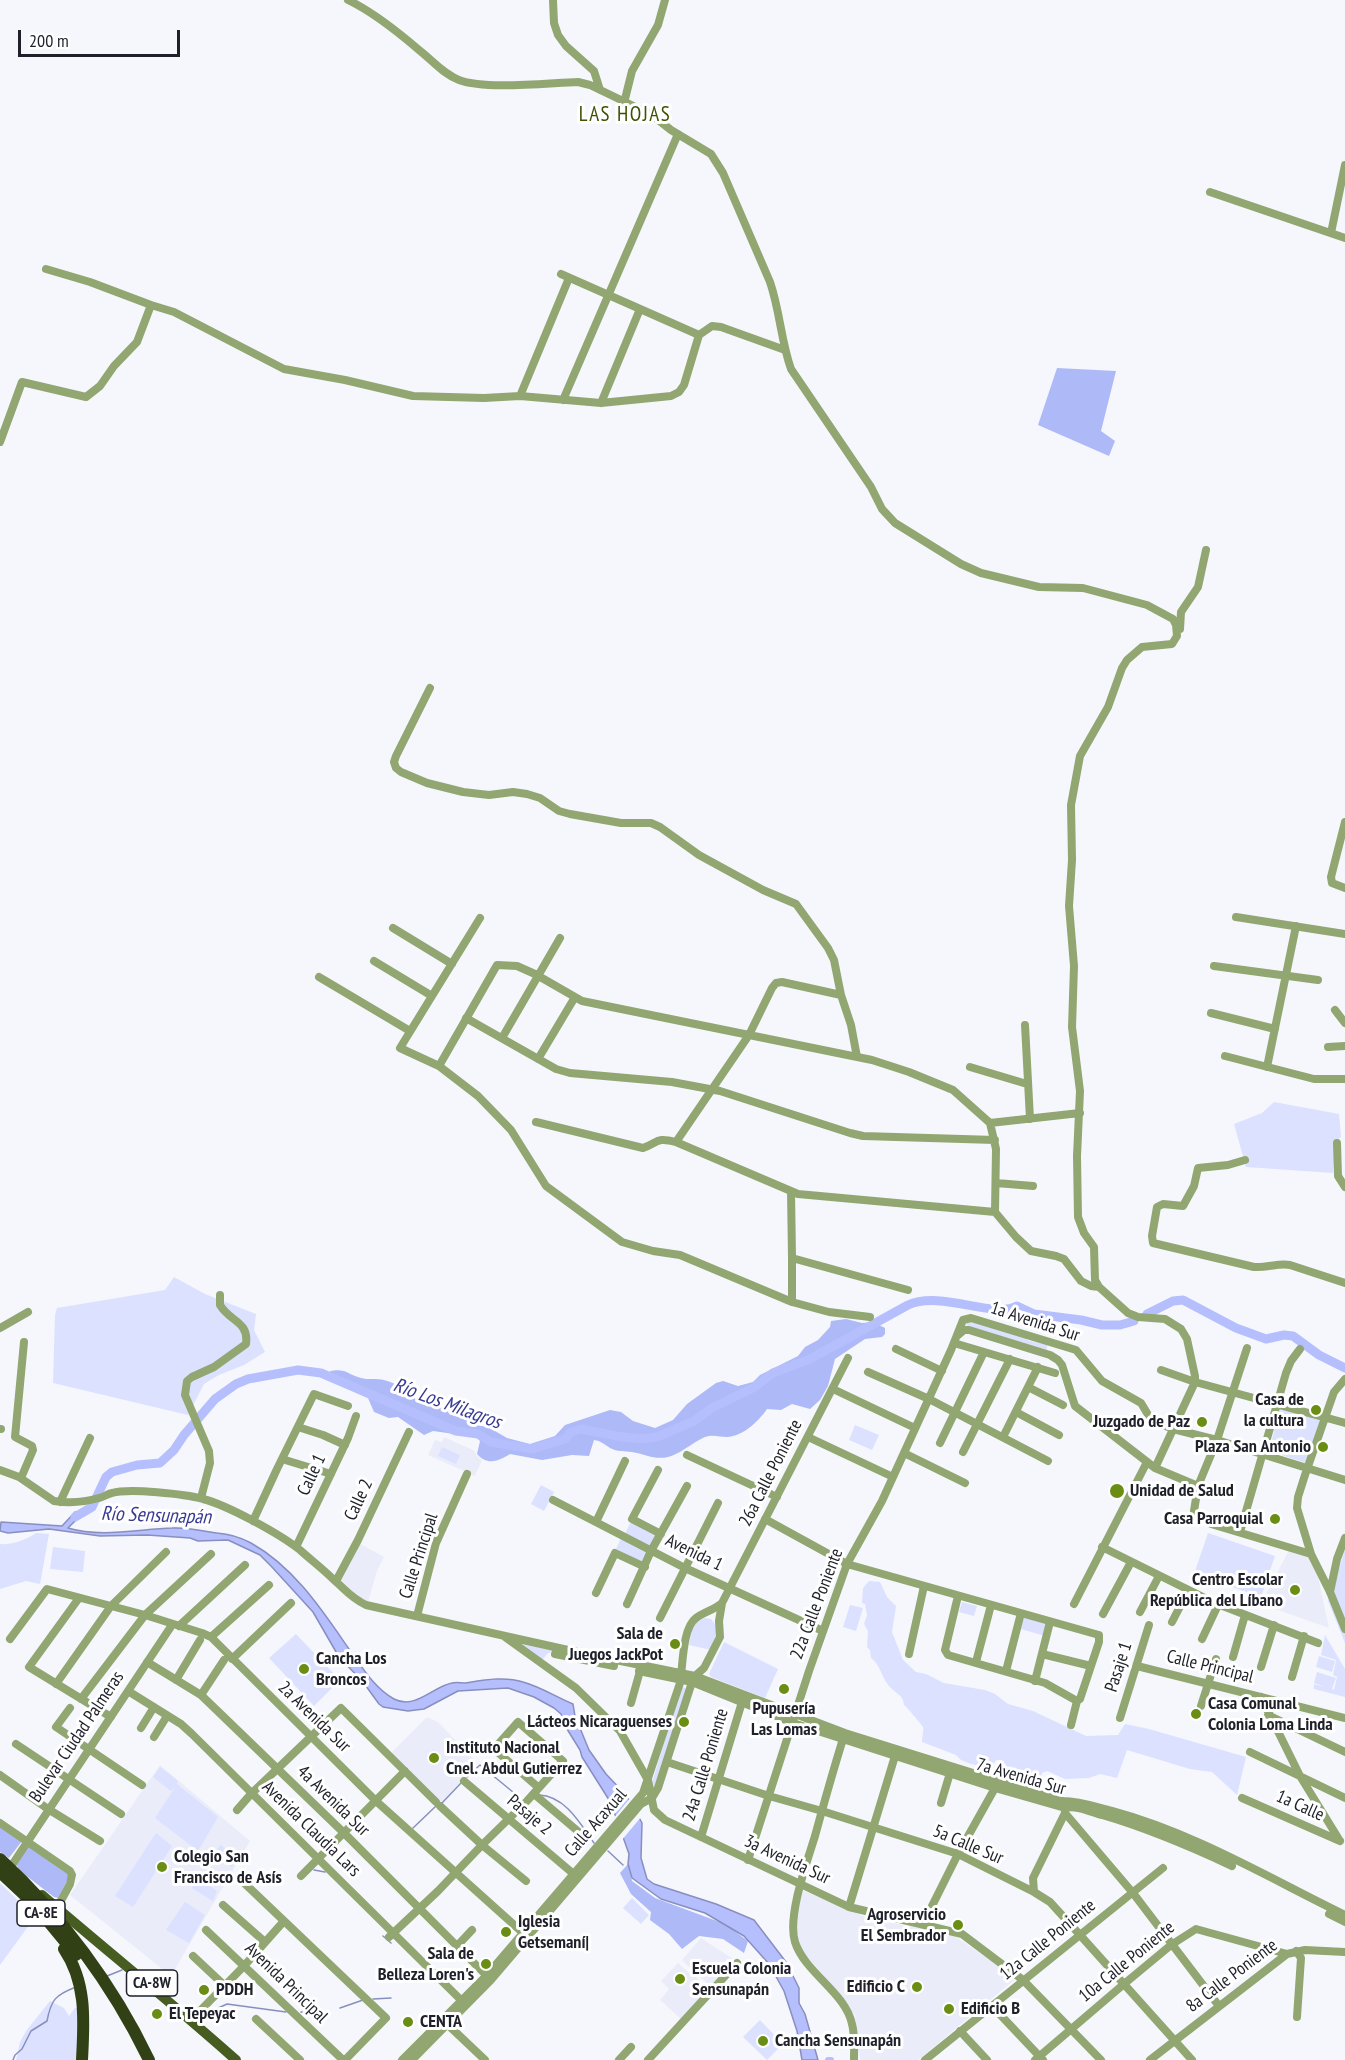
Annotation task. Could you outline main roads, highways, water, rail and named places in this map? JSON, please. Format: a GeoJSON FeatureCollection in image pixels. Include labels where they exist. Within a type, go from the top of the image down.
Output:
{"type":"FeatureCollection","features":[{"type":"Feature","properties":{"kind":"highway","name":"CA-8E"},"geometry":{"type":"LineString","coordinates":[[0,1858],[5,1870],[18,1888],[48,1921],[93,1978],[140,2060]]}},
{"type":"Feature","properties":{"kind":"highway","name":"CA-8E"},"geometry":{"type":"LineString","coordinates":[[5,1870],[35,1893],[74,1940],[122,2011],[149,2060]]}},
{"type":"Feature","properties":{"kind":"highway"},"geometry":{"type":"LineString","coordinates":[[18,1888],[60,1941],[72,1962],[84,2007],[82,2060]]}},
{"type":"Feature","properties":{"kind":"highway"},"geometry":{"type":"LineString","coordinates":[[74,1940],[70,1931],[72,1927],[78,1927]]}},
{"type":"Feature","properties":{"kind":"main road","name":"CA-8W"},"geometry":{"type":"LineString","coordinates":[[5,1870],[85,1927],[236,2060]]}},
{"type":"Feature","properties":{"kind":"main road","name":"CA-8W"},"geometry":{"type":"LineString","coordinates":[[58,1909],[243,2060]]}},
{"type":"Feature","properties":{"kind":"waterway","name":"Río Los Milagros"},"geometry":{"type":"LineString","coordinates":[[1147,1314],[1173,1301],[1183,1300],[1236,1328],[1266,1339],[1284,1335],[1293,1336],[1319,1355],[1345,1368]]}},
{"type":"Feature","properties":{"kind":"waterway","name":"Río Los Milagros"},"geometry":{"type":"LineString","coordinates":[[75,1517],[92,1507],[106,1477],[112,1472],[137,1465],[160,1463],[174,1450],[215,1399],[236,1384],[248,1379],[298,1370],[321,1373],[456,1431],[478,1434],[491,1442],[532,1449],[565,1439],[571,1432],[581,1429],[642,1439],[657,1437],[694,1421],[712,1408],[753,1388],[773,1373],[810,1359],[908,1305],[921,1301],[951,1302],[995,1309],[1017,1306],[1034,1314],[1102,1325],[1120,1325],[1134,1321]]}},
{"type":"Feature","properties":{"kind":"waterway"},"geometry":{"type":"LineString","coordinates":[[467,1777],[480,1765],[519,1797]]}},
{"type":"Feature","properties":{"kind":"waterway"},"geometry":{"type":"LineString","coordinates":[[442,1803],[461,1783]]}},
{"type":"Feature","properties":{"kind":"waterway"},"geometry":{"type":"LineString","coordinates":[[539,1795],[557,1800],[564,1805],[594,1843]]}},
{"type":"Feature","properties":{"kind":"waterway"},"geometry":{"type":"LineString","coordinates":[[413,1828],[436,1806]]}},
{"type":"Feature","properties":{"kind":"waterway"},"geometry":{"type":"LineString","coordinates":[[608,1851],[623,1865]]}},
{"type":"Feature","properties":{"kind":"waterway"},"geometry":{"type":"LineString","coordinates":[[314,1870],[325,1872]]}},
{"type":"Feature","properties":{"kind":"waterway"},"geometry":{"type":"LineString","coordinates":[[383,1936],[391,1943]]}},
{"type":"Feature","properties":{"kind":"waterway"},"geometry":{"type":"LineString","coordinates":[[107,1976],[122,1970]]}},
{"type":"Feature","properties":{"kind":"waterway"},"geometry":{"type":"LineString","coordinates":[[13,2060],[22,2049],[31,2031],[47,2021],[55,1999],[76,1987]]}},
{"type":"Feature","properties":{"kind":"waterway"},"geometry":{"type":"LineString","coordinates":[[373,1999],[391,1998]]}},
{"type":"Feature","properties":{"kind":"waterway"},"geometry":{"type":"LineString","coordinates":[[340,2008],[363,2000]]}},
{"type":"Feature","properties":{"kind":"waterway"},"geometry":{"type":"LineString","coordinates":[[214,2010],[227,2004],[286,2012]]}},
{"type":"Feature","properties":{"kind":"waterway"},"geometry":{"type":"LineString","coordinates":[[301,2012],[323,2015]]}},
{"type":"Feature","properties":{"kind":"waterway"},"geometry":{"type":"LineString","coordinates":[[205,2019],[209,2015]]}},
{"type":"Feature","properties":{"kind":"place","name":"Casa de la cultura"},"geometry":{"type":"Point","coordinates":[1316,1410]}},
{"type":"Feature","properties":{"kind":"place","name":"Juzgado de Paz"},"geometry":{"type":"Point","coordinates":[1202,1422]}},
{"type":"Feature","properties":{"kind":"place","name":"Plaza San Antonio"},"geometry":{"type":"Point","coordinates":[1323,1447]}},
{"type":"Feature","properties":{"kind":"place","name":"Unidad de Salud"},"geometry":{"type":"Point","coordinates":[1117,1491]}},
{"type":"Feature","properties":{"kind":"place","name":"Casa Parroquial"},"geometry":{"type":"Point","coordinates":[1275,1519]}},
{"type":"Feature","properties":{"kind":"place","name":"Centro Escolar República del Líbano"},"geometry":{"type":"Point","coordinates":[1295,1590]}},
{"type":"Feature","properties":{"kind":"place","name":"Sala de Juegos JackPot"},"geometry":{"type":"Point","coordinates":[675,1644]}},
{"type":"Feature","properties":{"kind":"place","name":"Cancha Los Broncos"},"geometry":{"type":"Point","coordinates":[304,1669]}},
{"type":"Feature","properties":{"kind":"place","name":"Pupusería Las Lomas"},"geometry":{"type":"Point","coordinates":[784,1689]}},
{"type":"Feature","properties":{"kind":"place","name":"Casa Comunal Colonia Loma Linda"},"geometry":{"type":"Point","coordinates":[1196,1714]}},
{"type":"Feature","properties":{"kind":"place","name":"Lácteos Nicaraguenses"},"geometry":{"type":"Point","coordinates":[684,1722]}},
{"type":"Feature","properties":{"kind":"place","name":"Instituto Nacional Cnel. Abdul Gutierrez"},"geometry":{"type":"Point","coordinates":[434,1758]}},
{"type":"Feature","properties":{"kind":"place","name":"Colegio San Francisco de Asís"},"geometry":{"type":"Point","coordinates":[162,1867]}},
{"type":"Feature","properties":{"kind":"place","name":"Agroservicio El Sembrador"},"geometry":{"type":"Point","coordinates":[958,1925]}},
{"type":"Feature","properties":{"kind":"place","name":"Iglesia Getsemaní|"},"geometry":{"type":"Point","coordinates":[506,1932]}},
{"type":"Feature","properties":{"kind":"place","name":"Sala de Belleza Loren's"},"geometry":{"type":"Point","coordinates":[486,1964]}},
{"type":"Feature","properties":{"kind":"place","name":"Escuela Colonia Sensunapán"},"geometry":{"type":"Point","coordinates":[680,1979]}},
{"type":"Feature","properties":{"kind":"place","name":"Edificio C"},"geometry":{"type":"Point","coordinates":[917,1987]}},
{"type":"Feature","properties":{"kind":"place","name":"PDDH"},"geometry":{"type":"Point","coordinates":[204,1990]}},
{"type":"Feature","properties":{"kind":"place","name":"Edificio B"},"geometry":{"type":"Point","coordinates":[949,2009]}},
{"type":"Feature","properties":{"kind":"place","name":"El Tepeyac"},"geometry":{"type":"Point","coordinates":[157,2014]}},
{"type":"Feature","properties":{"kind":"place","name":"CENTA"},"geometry":{"type":"Point","coordinates":[408,2022]}},
{"type":"Feature","properties":{"kind":"place","name":"Cancha Sensunapán"},"geometry":{"type":"Point","coordinates":[763,2041]}},
{"type":"Feature","properties":{"kind":"district","name":"LAS HOJAS"},"geometry":{"type":"Point","coordinates":[625,115]}},
{"type":"Feature","properties":{"kind":"water label","name":"Río Sensunapán"},"geometry":{"type":"Point","coordinates":[156,1516]}}]}
